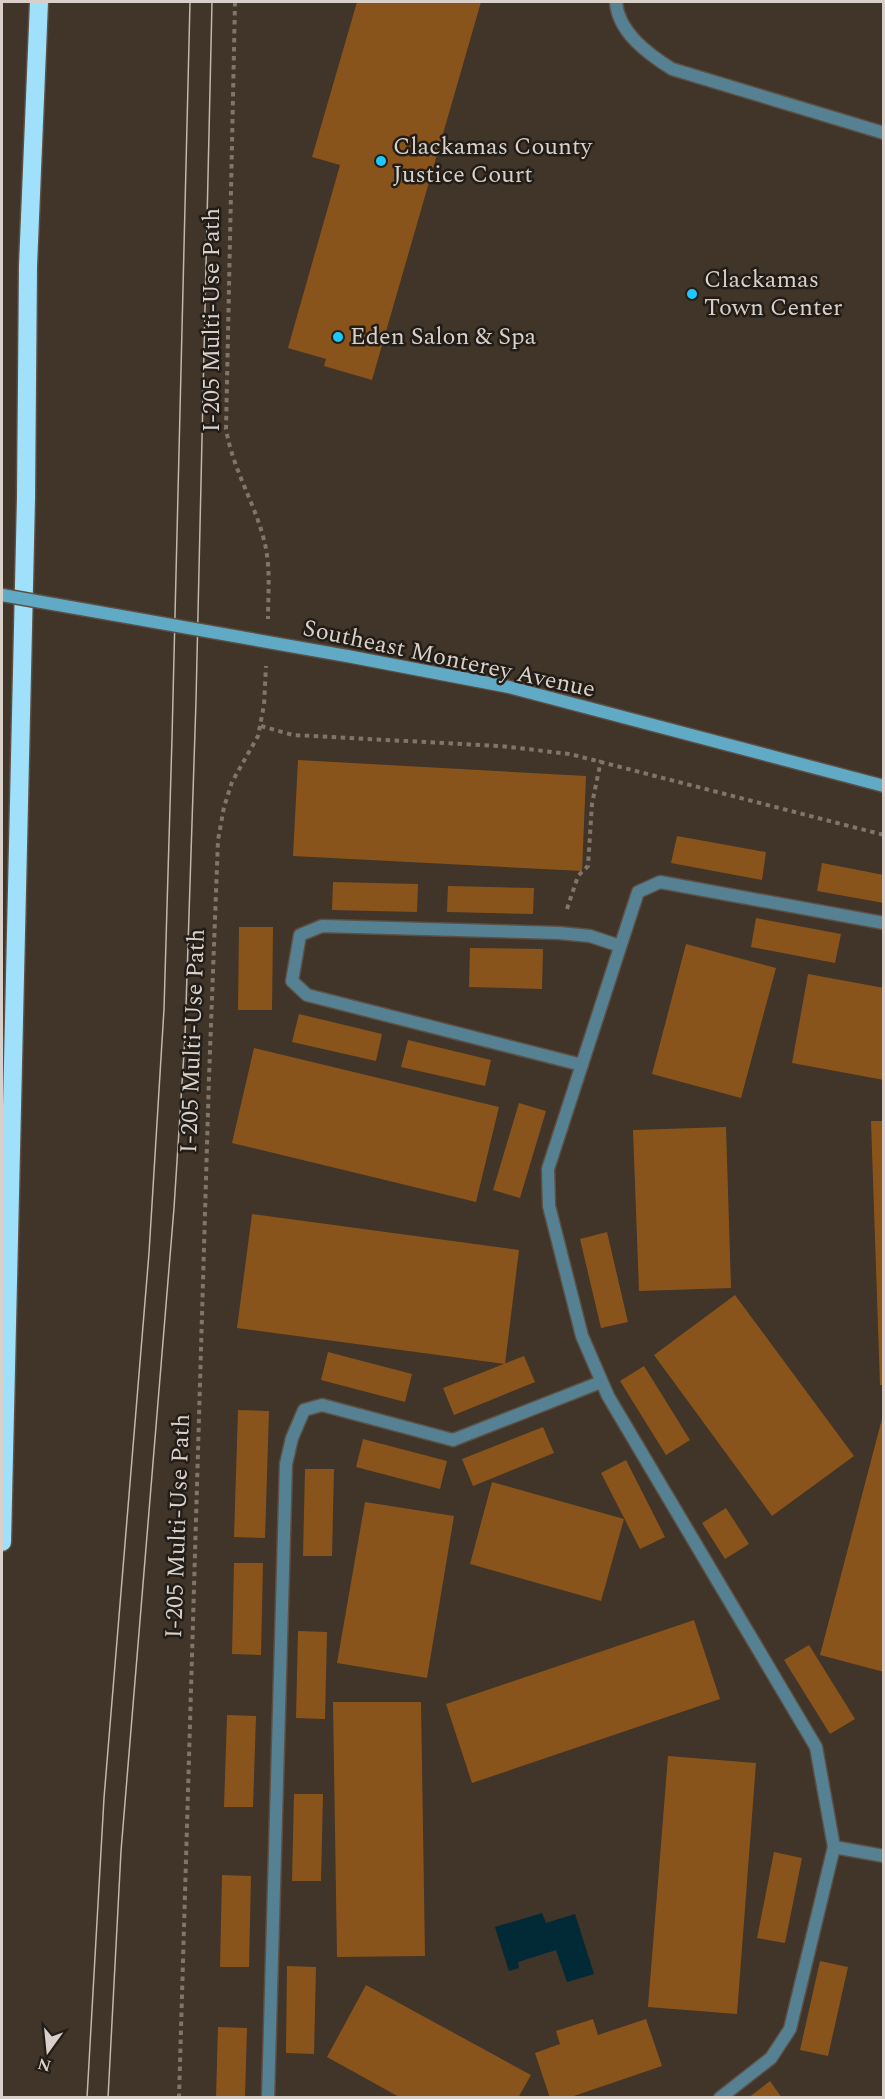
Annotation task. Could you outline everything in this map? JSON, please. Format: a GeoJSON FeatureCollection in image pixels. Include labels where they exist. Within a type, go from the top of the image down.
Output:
{"type":"FeatureCollection","features":[{"type":"Feature","properties":{"kind":"highway"},"geometry":{"type":"LineString","coordinates":[[2,1542],[26,521],[28,266],[39,2]]}},
{"type":"Feature","properties":{"kind":"main road","name":"Southeast Monterey Avenue"},"geometry":{"type":"LineString","coordinates":[[2,595],[509,687],[884,786]]}},
{"type":"Feature","properties":{"kind":"lane"},"geometry":{"type":"LineString","coordinates":[[616,2],[619,19],[633,38],[650,56],[672,69],[884,133]]}},
{"type":"Feature","properties":{"kind":"lane"},"geometry":{"type":"LineString","coordinates":[[720,2097],[771,2058],[790,2029],[834,1847],[816,1747],[601,1382],[582,1336],[549,1206],[548,1169],[638,892],[660,882],[884,922]]}},
{"type":"Feature","properties":{"kind":"lane"},"geometry":{"type":"LineString","coordinates":[[582,1065],[307,994],[292,981],[300,935],[322,926],[559,933],[590,936],[620,946]]}},
{"type":"Feature","properties":{"kind":"lane"},"geometry":{"type":"LineString","coordinates":[[268,2097],[286,1464],[292,1438],[304,1410],[322,1405],[453,1440],[601,1382]]}},
{"type":"Feature","properties":{"kind":"lane"},"geometry":{"type":"LineString","coordinates":[[834,1847],[884,1856]]}},
{"type":"Feature","properties":{"kind":"path","name":"I-205 Multi-Use Path"},"geometry":{"type":"LineString","coordinates":[[235,2],[226,429],[235,466],[263,537],[267,555],[269,566],[267,624]]}},
{"type":"Feature","properties":{"kind":"path","name":"I-205 Multi-Use Path"},"geometry":{"type":"LineString","coordinates":[[179,2097],[208,1077],[218,840],[220,822],[230,788],[243,761],[256,742],[261,726],[266,659]]}},
{"type":"Feature","properties":{"kind":"path"},"geometry":{"type":"LineString","coordinates":[[261,726],[293,735],[500,746],[570,754],[601,760],[884,835]]}},
{"type":"Feature","properties":{"kind":"path"},"geometry":{"type":"LineString","coordinates":[[559,933],[578,876],[588,866],[592,804],[601,760]]}},
{"type":"Feature","properties":{"kind":"water"},"geometry":{"type":"Polygon","coordinates":[[[542,1913],[546,1923],[575,1914],[594,1974],[567,1982],[556,1950],[518,1962],[519,1968],[509,1971],[495,1927],[542,1913]]]}},
{"type":"Feature","properties":{"kind":"building"},"geometry":{"type":"Polygon","coordinates":[[[357,2],[481,2],[372,380],[324,366],[326,359],[288,348],[340,165],[312,157],[357,2]]]}},
{"type":"Feature","properties":{"kind":"building"},"geometry":{"type":"Polygon","coordinates":[[[298,760],[586,776],[582,871],[293,856],[298,760]]]}},
{"type":"Feature","properties":{"kind":"building"},"geometry":{"type":"Polygon","coordinates":[[[677,836],[766,852],[762,880],[671,863],[677,836]]]}},
{"type":"Feature","properties":{"kind":"building"},"geometry":{"type":"Polygon","coordinates":[[[822,863],[884,875],[884,903],[817,891],[822,863]]]}},
{"type":"Feature","properties":{"kind":"building"},"geometry":{"type":"Polygon","coordinates":[[[333,882],[418,884],[417,912],[332,910],[333,882]]]}},
{"type":"Feature","properties":{"kind":"building"},"geometry":{"type":"Polygon","coordinates":[[[448,886],[534,888],[533,914],[447,912],[448,886]]]}},
{"type":"Feature","properties":{"kind":"building"},"geometry":{"type":"Polygon","coordinates":[[[756,918],[841,934],[835,963],[751,947],[756,918]]]}},
{"type":"Feature","properties":{"kind":"building"},"geometry":{"type":"Polygon","coordinates":[[[239,927],[273,927],[272,1010],[238,1010],[239,927]]]}},
{"type":"Feature","properties":{"kind":"building"},"geometry":{"type":"Polygon","coordinates":[[[686,944],[776,968],[741,1098],[652,1074],[686,944]]]}},
{"type":"Feature","properties":{"kind":"building"},"geometry":{"type":"Polygon","coordinates":[[[470,948],[543,949],[542,989],[469,987],[470,948]]]}},
{"type":"Feature","properties":{"kind":"building"},"geometry":{"type":"Polygon","coordinates":[[[808,974],[884,988],[884,1080],[792,1063],[808,974]]]}},
{"type":"Feature","properties":{"kind":"building"},"geometry":{"type":"Polygon","coordinates":[[[299,1014],[382,1034],[376,1061],[292,1042],[299,1014]]]}},
{"type":"Feature","properties":{"kind":"building"},"geometry":{"type":"Polygon","coordinates":[[[408,1040],[491,1060],[485,1086],[401,1067],[408,1040]]]}},
{"type":"Feature","properties":{"kind":"building"},"geometry":{"type":"Polygon","coordinates":[[[254,1048],[499,1107],[476,1202],[232,1143],[254,1048]]]}},
{"type":"Feature","properties":{"kind":"building"},"geometry":{"type":"Polygon","coordinates":[[[519,1103],[546,1111],[520,1198],[493,1190],[519,1103]]]}},
{"type":"Feature","properties":{"kind":"building"},"geometry":{"type":"Polygon","coordinates":[[[871,1121],[884,1121],[884,1385],[880,1385],[871,1121]]]}},
{"type":"Feature","properties":{"kind":"building"},"geometry":{"type":"Polygon","coordinates":[[[726,1127],[731,1288],[639,1291],[633,1130],[726,1127]]]}},
{"type":"Feature","properties":{"kind":"building"},"geometry":{"type":"Polygon","coordinates":[[[252,1214],[519,1250],[505,1364],[237,1328],[252,1214]]]}},
{"type":"Feature","properties":{"kind":"building"},"geometry":{"type":"Polygon","coordinates":[[[607,1232],[628,1322],[601,1328],[580,1239],[607,1232]]]}},
{"type":"Feature","properties":{"kind":"building"},"geometry":{"type":"Polygon","coordinates":[[[735,1295],[854,1456],[772,1516],[654,1355],[735,1295]]]}},
{"type":"Feature","properties":{"kind":"building"},"geometry":{"type":"Polygon","coordinates":[[[328,1352],[412,1374],[405,1402],[321,1380],[328,1352]]]}},
{"type":"Feature","properties":{"kind":"building"},"geometry":{"type":"Polygon","coordinates":[[[524,1356],[535,1382],[454,1415],[443,1388],[524,1356]]]}},
{"type":"Feature","properties":{"kind":"building"},"geometry":{"type":"Polygon","coordinates":[[[644,1366],[690,1440],[666,1455],[620,1381],[644,1366]]]}},
{"type":"Feature","properties":{"kind":"building"},"geometry":{"type":"Polygon","coordinates":[[[238,1410],[269,1411],[265,1538],[234,1537],[238,1410]]]}},
{"type":"Feature","properties":{"kind":"building"},"geometry":{"type":"Polygon","coordinates":[[[884,1415],[884,1672],[820,1655],[884,1415]]]}},
{"type":"Feature","properties":{"kind":"building"},"geometry":{"type":"Polygon","coordinates":[[[543,1427],[554,1453],[473,1486],[462,1459],[543,1427]]]}},
{"type":"Feature","properties":{"kind":"building"},"geometry":{"type":"Polygon","coordinates":[[[363,1439],[447,1461],[440,1489],[356,1467],[363,1439]]]}},
{"type":"Feature","properties":{"kind":"building"},"geometry":{"type":"Polygon","coordinates":[[[626,1460],[665,1537],[640,1549],[601,1473],[626,1460]]]}},
{"type":"Feature","properties":{"kind":"building"},"geometry":{"type":"Polygon","coordinates":[[[305,1469],[334,1469],[332,1556],[303,1556],[305,1469]]]}},
{"type":"Feature","properties":{"kind":"building"},"geometry":{"type":"Polygon","coordinates":[[[492,1482],[624,1519],[601,1601],[470,1564],[492,1482]]]}},
{"type":"Feature","properties":{"kind":"building"},"geometry":{"type":"Polygon","coordinates":[[[365,1502],[454,1516],[427,1678],[337,1663],[365,1502]]]}},
{"type":"Feature","properties":{"kind":"building"},"geometry":{"type":"Polygon","coordinates":[[[726,1508],[749,1544],[725,1559],[702,1523],[726,1508]]]}},
{"type":"Feature","properties":{"kind":"building"},"geometry":{"type":"Polygon","coordinates":[[[234,1563],[263,1563],[261,1655],[232,1654],[234,1563]]]}},
{"type":"Feature","properties":{"kind":"building"},"geometry":{"type":"Polygon","coordinates":[[[694,1620],[720,1699],[472,1783],[446,1704],[694,1620]]]}},
{"type":"Feature","properties":{"kind":"building"},"geometry":{"type":"Polygon","coordinates":[[[298,1631],[327,1632],[325,1719],[296,1718],[298,1631]]]}},
{"type":"Feature","properties":{"kind":"building"},"geometry":{"type":"Polygon","coordinates":[[[809,1645],[855,1719],[830,1734],[784,1660],[809,1645]]]}},
{"type":"Feature","properties":{"kind":"building"},"geometry":{"type":"Polygon","coordinates":[[[333,1702],[421,1702],[425,1956],[337,1957],[333,1702]]]}},
{"type":"Feature","properties":{"kind":"building"},"geometry":{"type":"Polygon","coordinates":[[[227,1715],[256,1716],[253,1807],[224,1807],[227,1715]]]}},
{"type":"Feature","properties":{"kind":"building"},"geometry":{"type":"Polygon","coordinates":[[[668,1756],[756,1763],[737,2014],[648,2007],[668,1756]]]}},
{"type":"Feature","properties":{"kind":"building"},"geometry":{"type":"Polygon","coordinates":[[[294,1794],[323,1794],[321,1881],[292,1881],[294,1794]]]}},
{"type":"Feature","properties":{"kind":"building"},"geometry":{"type":"Polygon","coordinates":[[[774,1852],[802,1858],[785,1943],[757,1938],[774,1852]]]}},
{"type":"Feature","properties":{"kind":"building"},"geometry":{"type":"Polygon","coordinates":[[[222,1875],[251,1876],[249,1967],[220,1967],[222,1875]]]}},
{"type":"Feature","properties":{"kind":"building"},"geometry":{"type":"Polygon","coordinates":[[[820,1961],[848,1967],[828,2056],[800,2050],[820,1961]]]}},
{"type":"Feature","properties":{"kind":"building"},"geometry":{"type":"Polygon","coordinates":[[[287,1966],[316,1967],[314,2054],[286,2053],[287,1966]]]}},
{"type":"Feature","properties":{"kind":"building"},"geometry":{"type":"Polygon","coordinates":[[[366,1985],[531,2075],[518,2098],[401,2098],[327,2057],[366,1985]]]}},
{"type":"Feature","properties":{"kind":"building"},"geometry":{"type":"Polygon","coordinates":[[[593,2019],[598,2035],[646,2019],[662,2066],[568,2098],[550,2098],[535,2053],[560,2044],[556,2031],[593,2019]]]}},
{"type":"Feature","properties":{"kind":"building"},"geometry":{"type":"Polygon","coordinates":[[[218,2027],[247,2028],[245,2098],[216,2098],[218,2027]]]}},
{"type":"Feature","properties":{"kind":"building"},"geometry":{"type":"Polygon","coordinates":[[[770,2081],[782,2098],[748,2098],[770,2081]]]}},
{"type":"Feature","properties":{"kind":"tram line"},"geometry":{"type":"LineString","coordinates":[[87,2098],[104,1798],[149,1253],[164,1009],[190,2]]}},
{"type":"Feature","properties":{"kind":"tram line"},"geometry":{"type":"LineString","coordinates":[[108,2098],[121,1851],[174,1208],[185,1037],[196,701],[212,2]]}},
{"type":"Feature","properties":{"kind":"place","name":"Clackamas County Justice Court"},"geometry":{"type":"Point","coordinates":[381,161]}},
{"type":"Feature","properties":{"kind":"place","name":"Clackamas Town Center"},"geometry":{"type":"Point","coordinates":[692,294]}},
{"type":"Feature","properties":{"kind":"place","name":"Eden Salon & Spa"},"geometry":{"type":"Point","coordinates":[338,337]}}]}
